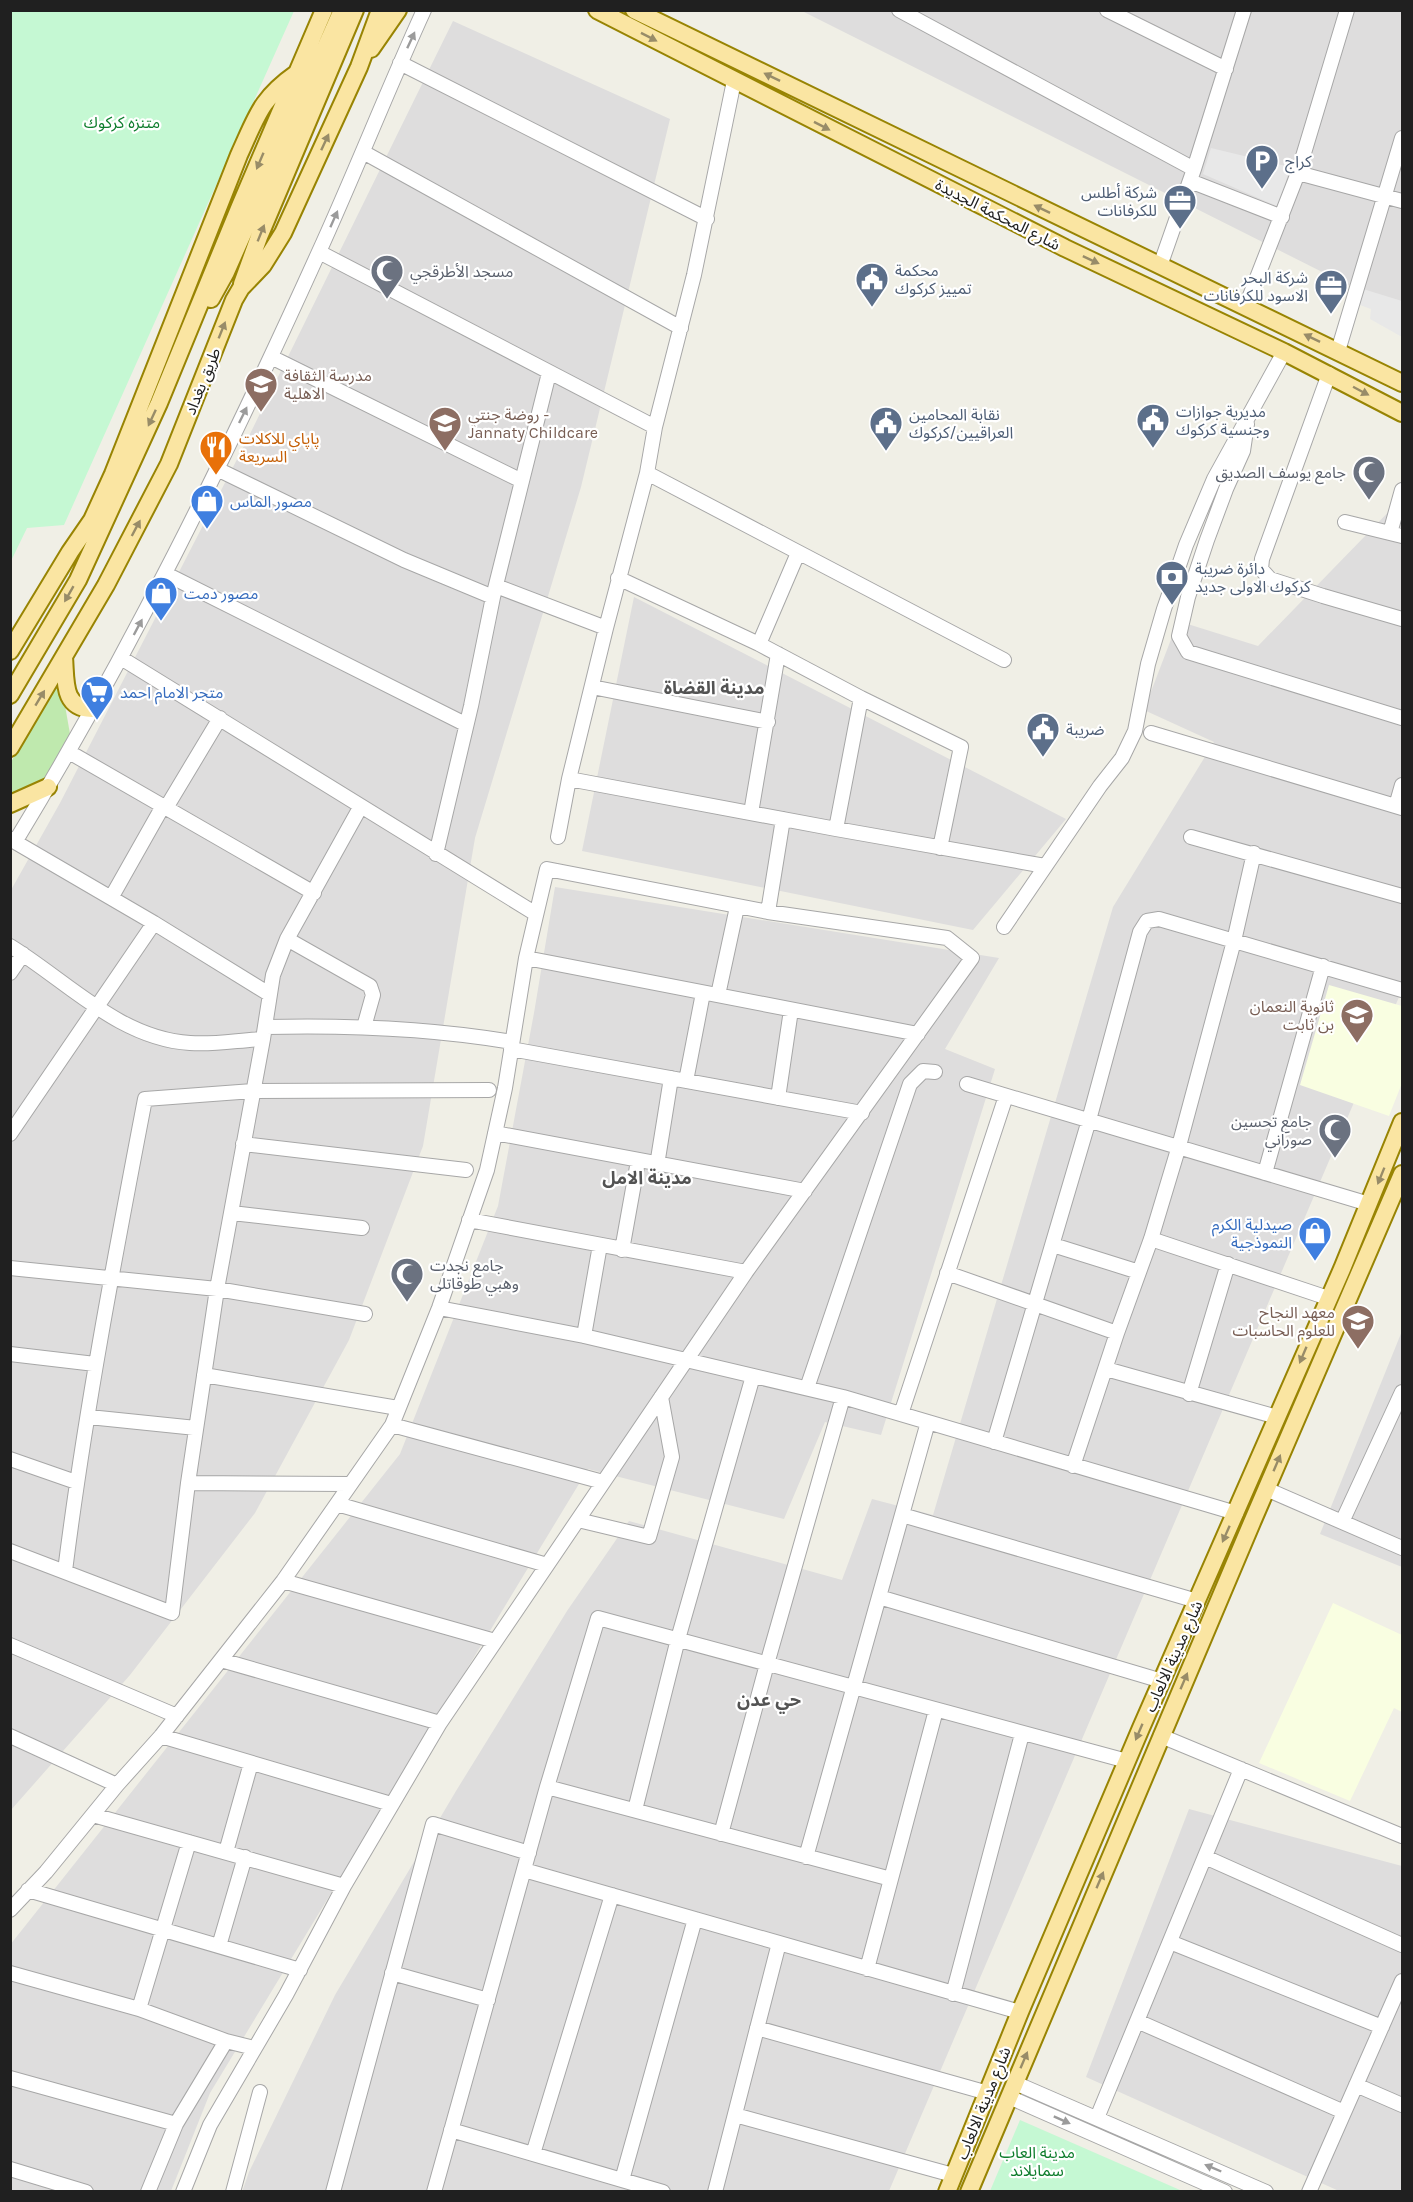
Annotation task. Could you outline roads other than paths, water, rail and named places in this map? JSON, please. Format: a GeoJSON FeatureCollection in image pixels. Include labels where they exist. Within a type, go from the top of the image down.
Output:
{"type":"FeatureCollection","features":[{"type":"Feature","properties":{"kind":"main road","name":"طريق بغداد"},"geometry":{"type":"LineString","coordinates":[[10,695],[78,580],[168,381],[324,10]]}},
{"type":"Feature","properties":{"kind":"main road"},"geometry":{"type":"LineString","coordinates":[[194,318],[212,297],[226,272],[342,10]]}},
{"type":"Feature","properties":{"kind":"main road"},"geometry":{"type":"LineString","coordinates":[[241,288],[259,237],[355,10]]}},
{"type":"Feature","properties":{"kind":"main road","name":"طريق بغداد"},"geometry":{"type":"LineString","coordinates":[[10,748],[106,585],[169,464],[234,300],[241,288],[263,265],[283,233],[359,67],[380,10]]}},
{"type":"Feature","properties":{"kind":"main road"},"geometry":{"type":"LineString","coordinates":[[359,67],[398,10]]}},
{"type":"Feature","properties":{"kind":"main road","name":"شارع المحكمة الجديدة"},"geometry":{"type":"LineString","coordinates":[[597,10],[1065,248],[1329,374],[1402,413]]}},
{"type":"Feature","properties":{"kind":"main road","name":"شارع المحكمة الجديدة"},"geometry":{"type":"LineString","coordinates":[[637,11],[1402,382]]}},
{"type":"Feature","properties":{"kind":"main road"},"geometry":{"type":"LineString","coordinates":[[10,651],[92,520],[113,474],[239,155],[260,108],[279,86],[297,73]]}},
{"type":"Feature","properties":{"kind":"main road"},"geometry":{"type":"LineString","coordinates":[[149,380],[168,381]]}},
{"type":"Feature","properties":{"kind":"main road"},"geometry":{"type":"LineString","coordinates":[[64,657],[70,699],[82,708],[92,709]]}},
{"type":"Feature","properties":{"kind":"main road"},"geometry":{"type":"LineString","coordinates":[[10,804],[48,787]]}},
{"type":"Feature","properties":{"kind":"main road","name":"شارع مدينة الالعاب"},"geometry":{"type":"LineString","coordinates":[[947,2192],[1020,2012],[1369,1204],[1402,1122]]}},
{"type":"Feature","properties":{"kind":"main road","name":"شارع مدينة الالعاب"},"geometry":{"type":"LineString","coordinates":[[969,2192],[1266,1489],[1401,1180]]}},
{"type":"Feature","properties":{"kind":"main road"},"geometry":{"type":"LineString","coordinates":[[1100,1825],[1120,1833]]}},
{"type":"Feature","properties":{"kind":"street"},"geometry":{"type":"LineString","coordinates":[[269,994],[154,923],[13,841],[69,752],[166,574],[271,357],[424,10]]}},
{"type":"Feature","properties":{"kind":"street"},"geometry":{"type":"LineString","coordinates":[[899,10],[1192,175],[1282,217]]}},
{"type":"Feature","properties":{"kind":"street"},"geometry":{"type":"LineString","coordinates":[[1107,10],[1226,69]]}},
{"type":"Feature","properties":{"kind":"street"},"geometry":{"type":"LineString","coordinates":[[1160,266],[1192,175],[1244,10]]}},
{"type":"Feature","properties":{"kind":"street"},"geometry":{"type":"LineString","coordinates":[[1246,306],[1298,173],[1347,10]]}},
{"type":"Feature","properties":{"kind":"street"},"geometry":{"type":"LineString","coordinates":[[400,63],[707,219]]}},
{"type":"Feature","properties":{"kind":"street"},"geometry":{"type":"LineString","coordinates":[[558,837],[569,779],[618,578],[647,473],[655,427],[707,219],[734,81]]}},
{"type":"Feature","properties":{"kind":"street"},"geometry":{"type":"LineString","coordinates":[[1338,351],[1402,138]]}},
{"type":"Feature","properties":{"kind":"street"},"geometry":{"type":"LineString","coordinates":[[363,152],[681,328]]}},
{"type":"Feature","properties":{"kind":"street"},"geometry":{"type":"LineString","coordinates":[[1298,173],[1402,201]]}},
{"type":"Feature","properties":{"kind":"street"},"geometry":{"type":"LineString","coordinates":[[319,252],[655,427]]}},
{"type":"Feature","properties":{"kind":"street"},"geometry":{"type":"LineString","coordinates":[[1004,927],[1122,758],[1135,731],[1148,664],[1186,544],[1214,479],[1284,352]]}},
{"type":"Feature","properties":{"kind":"street"},"geometry":{"type":"LineString","coordinates":[[271,357],[522,481]]}},
{"type":"Feature","properties":{"kind":"street"},"geometry":{"type":"LineString","coordinates":[[436,854],[494,592],[549,373]]}},
{"type":"Feature","properties":{"kind":"street"},"geometry":{"type":"LineString","coordinates":[[1329,374],[1262,559],[1261,569],[1270,579],[1402,619]]}},
{"type":"Feature","properties":{"kind":"street"},"geometry":{"type":"LineString","coordinates":[[1247,418],[1243,451],[1207,540],[1188,597],[1179,636],[1188,652],[1402,718]]}},
{"type":"Feature","properties":{"kind":"street"},"geometry":{"type":"LineString","coordinates":[[217,469],[404,560],[606,628]]}},
{"type":"Feature","properties":{"kind":"street"},"geometry":{"type":"LineString","coordinates":[[647,473],[1004,660]]}},
{"type":"Feature","properties":{"kind":"street"},"geometry":{"type":"LineString","coordinates":[[1345,522],[1396,534],[1402,490]]}},
{"type":"Feature","properties":{"kind":"street"},"geometry":{"type":"LineString","coordinates":[[759,644],[798,553]]}},
{"type":"Feature","properties":{"kind":"street"},"geometry":{"type":"LineString","coordinates":[[166,574],[465,724]]}},
{"type":"Feature","properties":{"kind":"street"},"geometry":{"type":"LineString","coordinates":[[618,578],[759,644],[961,747],[940,848]]}},
{"type":"Feature","properties":{"kind":"street"},"geometry":{"type":"LineString","coordinates":[[751,813],[778,654]]}},
{"type":"Feature","properties":{"kind":"street"},"geometry":{"type":"LineString","coordinates":[[121,658],[536,914]]}},
{"type":"Feature","properties":{"kind":"street"},"geometry":{"type":"LineString","coordinates":[[592,687],[768,722]]}},
{"type":"Feature","properties":{"kind":"street"},"geometry":{"type":"LineString","coordinates":[[836,829],[861,698]]}},
{"type":"Feature","properties":{"kind":"street"},"geometry":{"type":"LineString","coordinates":[[111,898],[220,718]]}},
{"type":"Feature","properties":{"kind":"street"},"geometry":{"type":"LineString","coordinates":[[1150,733],[1399,807],[1402,785]]}},
{"type":"Feature","properties":{"kind":"street"},"geometry":{"type":"LineString","coordinates":[[69,752],[314,893]]}},
{"type":"Feature","properties":{"kind":"street"},"geometry":{"type":"LineString","coordinates":[[569,779],[1045,866]]}},
{"type":"Feature","properties":{"kind":"street"},"geometry":{"type":"LineString","coordinates":[[10,1551],[172,1612],[188,1483],[217,1289],[275,967],[287,939],[361,806]]}},
{"type":"Feature","properties":{"kind":"street"},"geometry":{"type":"LineString","coordinates":[[768,912],[783,819]]}},
{"type":"Feature","properties":{"kind":"street"},"geometry":{"type":"LineString","coordinates":[[1191,837],[1402,896]]}},
{"type":"Feature","properties":{"kind":"street"},"geometry":{"type":"LineString","coordinates":[[1073,1466],[1151,1239],[1179,1146],[1234,941],[1254,853]]}},
{"type":"Feature","properties":{"kind":"street"},"geometry":{"type":"LineString","coordinates":[[10,1910],[46,1872],[177,1716],[283,1581],[392,1425],[439,1308],[487,1170],[512,1046],[526,958],[547,869],[738,907],[947,939],[972,958],[746,1272],[440,1723],[344,1886],[300,1970],[210,2125],[183,2192]]}},
{"type":"Feature","properties":{"kind":"street"},"geometry":{"type":"LineString","coordinates":[[718,996],[738,907]]}},
{"type":"Feature","properties":{"kind":"street"},"geometry":{"type":"LineString","coordinates":[[994,1442],[1089,1120],[1140,932],[1147,921],[1159,919],[1402,990]]}},
{"type":"Feature","properties":{"kind":"street"},"geometry":{"type":"LineString","coordinates":[[10,1134],[154,923]]}},
{"type":"Feature","properties":{"kind":"street"},"geometry":{"type":"LineString","coordinates":[[287,939],[370,986],[374,995],[364,1027]]}},
{"type":"Feature","properties":{"kind":"street"},"geometry":{"type":"LineString","coordinates":[[10,946],[97,1008],[138,1029],[164,1039],[189,1044],[264,1033],[364,1027],[453,1034],[686,1081],[862,1113]]}},
{"type":"Feature","properties":{"kind":"street"},"geometry":{"type":"LineString","coordinates":[[10,973],[23,954]]}},
{"type":"Feature","properties":{"kind":"street"},"geometry":{"type":"LineString","coordinates":[[526,958],[918,1034]]}},
{"type":"Feature","properties":{"kind":"street"},"geometry":{"type":"LineString","coordinates":[[1265,1173],[1323,966]]}},
{"type":"Feature","properties":{"kind":"street"},"geometry":{"type":"LineString","coordinates":[[686,1081],[703,993]]}},
{"type":"Feature","properties":{"kind":"street"},"geometry":{"type":"LineString","coordinates":[[778,1098],[791,1010]]}},
{"type":"Feature","properties":{"kind":"street"},"geometry":{"type":"LineString","coordinates":[[807,1388],[910,1084],[922,1071],[935,1072]]}},
{"type":"Feature","properties":{"kind":"street"},"geometry":{"type":"LineString","coordinates":[[657,1165],[671,1078]]}},
{"type":"Feature","properties":{"kind":"street"},"geometry":{"type":"LineString","coordinates":[[967,1084],[1369,1204]]}},
{"type":"Feature","properties":{"kind":"street"},"geometry":{"type":"LineString","coordinates":[[65,1571],[76,1482],[89,1417],[95,1364],[145,1099],[253,1091],[489,1090]]}},
{"type":"Feature","properties":{"kind":"street"},"geometry":{"type":"LineString","coordinates":[[901,1414],[1006,1096]]}},
{"type":"Feature","properties":{"kind":"street"},"geometry":{"type":"LineString","coordinates":[[495,1133],[805,1191]]}},
{"type":"Feature","properties":{"kind":"street"},"geometry":{"type":"LineString","coordinates":[[243,1144],[466,1170]]}},
{"type":"Feature","properties":{"kind":"street"},"geometry":{"type":"LineString","coordinates":[[622,1250],[638,1161]]}},
{"type":"Feature","properties":{"kind":"street"},"geometry":{"type":"LineString","coordinates":[[232,1213],[362,1228]]}},
{"type":"Feature","properties":{"kind":"street"},"geometry":{"type":"LineString","coordinates":[[469,1220],[746,1272]]}},
{"type":"Feature","properties":{"kind":"street"},"geometry":{"type":"LineString","coordinates":[[1151,1239],[1328,1298]]}},
{"type":"Feature","properties":{"kind":"street"},"geometry":{"type":"LineString","coordinates":[[584,1336],[600,1245]]}},
{"type":"Feature","properties":{"kind":"street"},"geometry":{"type":"LineString","coordinates":[[1053,1245],[1139,1272]]}},
{"type":"Feature","properties":{"kind":"street"},"geometry":{"type":"LineString","coordinates":[[1189,1394],[1228,1264]]}},
{"type":"Feature","properties":{"kind":"street"},"geometry":{"type":"LineString","coordinates":[[10,1268],[217,1289],[365,1314]]}},
{"type":"Feature","properties":{"kind":"street"},"geometry":{"type":"LineString","coordinates":[[947,1274],[1117,1333]]}},
{"type":"Feature","properties":{"kind":"street"},"geometry":{"type":"LineString","coordinates":[[439,1308],[687,1358],[843,1397],[1236,1513]]}},
{"type":"Feature","properties":{"kind":"street"},"geometry":{"type":"LineString","coordinates":[[10,1354],[95,1364]]}},
{"type":"Feature","properties":{"kind":"street"},"geometry":{"type":"LineString","coordinates":[[1106,1370],[1277,1417]]}},
{"type":"Feature","properties":{"kind":"street"},"geometry":{"type":"LineString","coordinates":[[204,1375],[398,1408]]}},
{"type":"Feature","properties":{"kind":"street"},"geometry":{"type":"LineString","coordinates":[[634,1810],[678,1639],[753,1376]]}},
{"type":"Feature","properties":{"kind":"street"},"geometry":{"type":"LineString","coordinates":[[1342,1522],[1398,1416],[1402,1392]]}},
{"type":"Feature","properties":{"kind":"street"},"geometry":{"type":"LineString","coordinates":[[578,1520],[649,1537],[672,1457],[661,1397]]}},
{"type":"Feature","properties":{"kind":"street"},"geometry":{"type":"LineString","coordinates":[[721,1834],[766,1664],[843,1397]]}},
{"type":"Feature","properties":{"kind":"street"},"geometry":{"type":"LineString","coordinates":[[89,1417],[196,1428]]}},
{"type":"Feature","properties":{"kind":"street"},"geometry":{"type":"LineString","coordinates":[[806,1857],[928,1422]]}},
{"type":"Feature","properties":{"kind":"street"},"geometry":{"type":"LineString","coordinates":[[392,1425],[603,1482]]}},
{"type":"Feature","properties":{"kind":"street"},"geometry":{"type":"LineString","coordinates":[[10,1460],[76,1482]]}},
{"type":"Feature","properties":{"kind":"street"},"geometry":{"type":"LineString","coordinates":[[188,1483],[350,1484]]}},
{"type":"Feature","properties":{"kind":"street"},"geometry":{"type":"LineString","coordinates":[[1266,1489],[1402,1548]]}},
{"type":"Feature","properties":{"kind":"street"},"geometry":{"type":"LineString","coordinates":[[337,1504],[547,1565]]}},
{"type":"Feature","properties":{"kind":"street"},"geometry":{"type":"LineString","coordinates":[[902,1515],[1197,1601]]}},
{"type":"Feature","properties":{"kind":"street"},"geometry":{"type":"LineString","coordinates":[[283,1581],[495,1641]]}},
{"type":"Feature","properties":{"kind":"street"},"geometry":{"type":"LineString","coordinates":[[879,1597],[1162,1681]]}},
{"type":"Feature","properties":{"kind":"street"},"geometry":{"type":"LineString","coordinates":[[434,2192],[547,1787],[598,1618],[1127,1761]]}},
{"type":"Feature","properties":{"kind":"street"},"geometry":{"type":"LineString","coordinates":[[10,1646],[177,1716]]}},
{"type":"Feature","properties":{"kind":"street"},"geometry":{"type":"LineString","coordinates":[[220,1660],[440,1723]]}},
{"type":"Feature","properties":{"kind":"street"},"geometry":{"type":"LineString","coordinates":[[867,1969],[936,1710]]}},
{"type":"Feature","properties":{"kind":"street"},"geometry":{"type":"LineString","coordinates":[[952,1994],[1022,1734]]}},
{"type":"Feature","properties":{"kind":"street"},"geometry":{"type":"LineString","coordinates":[[10,1736],[117,1785]]}},
{"type":"Feature","properties":{"kind":"street"},"geometry":{"type":"LineString","coordinates":[[160,1736],[391,1804]]}},
{"type":"Feature","properties":{"kind":"street"},"geometry":{"type":"LineString","coordinates":[[1161,1736],[1402,1836]]}},
{"type":"Feature","properties":{"kind":"street"},"geometry":{"type":"LineString","coordinates":[[226,1852],[251,1763]]}},
{"type":"Feature","properties":{"kind":"street"},"geometry":{"type":"LineString","coordinates":[[1097,2118],[1241,1769]]}},
{"type":"Feature","properties":{"kind":"street"},"geometry":{"type":"LineString","coordinates":[[547,1787],[891,1879]]}},
{"type":"Feature","properties":{"kind":"street"},"geometry":{"type":"LineString","coordinates":[[93,1815],[344,1886]]}},
{"type":"Feature","properties":{"kind":"street"},"geometry":{"type":"LineString","coordinates":[[333,2192],[433,1824],[529,1852]]}},
{"type":"Feature","properties":{"kind":"street"},"geometry":{"type":"LineString","coordinates":[[139,2009],[189,1842]]}},
{"type":"Feature","properties":{"kind":"street"},"geometry":{"type":"LineString","coordinates":[[219,1946],[245,1857]]}},
{"type":"Feature","properties":{"kind":"street"},"geometry":{"type":"LineString","coordinates":[[1205,1857],[1402,1944]]}},
{"type":"Feature","properties":{"kind":"street"},"geometry":{"type":"LineString","coordinates":[[524,1870],[1020,2012]]}},
{"type":"Feature","properties":{"kind":"street"},"geometry":{"type":"LineString","coordinates":[[28,1890],[300,1970]]}},
{"type":"Feature","properties":{"kind":"street"},"geometry":{"type":"LineString","coordinates":[[533,2154],[612,1895]]}},
{"type":"Feature","properties":{"kind":"street"},"geometry":{"type":"LineString","coordinates":[[622,2180],[695,1919]]}},
{"type":"Feature","properties":{"kind":"street"},"geometry":{"type":"LineString","coordinates":[[1170,1942],[1382,2027]]}},
{"type":"Feature","properties":{"kind":"street"},"geometry":{"type":"LineString","coordinates":[[715,2192],[779,1943]]}},
{"type":"Feature","properties":{"kind":"street"},"geometry":{"type":"LineString","coordinates":[[10,1973],[139,2009],[226,2041],[254,2048]]}},
{"type":"Feature","properties":{"kind":"street"},"geometry":{"type":"LineString","coordinates":[[392,1973],[488,2000]]}},
{"type":"Feature","properties":{"kind":"street"},"geometry":{"type":"LineString","coordinates":[[1309,2192],[1402,1982]]}},
{"type":"Feature","properties":{"kind":"street"},"geometry":{"type":"LineString","coordinates":[[1137,2021],[1344,2112]]}},
{"type":"Feature","properties":{"kind":"street"},"geometry":{"type":"LineString","coordinates":[[757,2028],[988,2093]]}},
{"type":"Feature","properties":{"kind":"street"},"geometry":{"type":"LineString","coordinates":[[148,2192],[176,2124],[226,2041]]}},
{"type":"Feature","properties":{"kind":"street"},"geometry":{"type":"LineString","coordinates":[[10,2078],[176,2124]]}},
{"type":"Feature","properties":{"kind":"street"},"geometry":{"type":"LineString","coordinates":[[1356,2085],[1402,2105]]}},
{"type":"Feature","properties":{"kind":"street"},"geometry":{"type":"LineString","coordinates":[[1012,2090],[1097,2118],[1266,2192]]}},
{"type":"Feature","properties":{"kind":"street"},"geometry":{"type":"LineString","coordinates":[[1012,2090],[1225,2192]]}},
{"type":"Feature","properties":{"kind":"street"},"geometry":{"type":"LineString","coordinates":[[233,2192],[260,2092]]}},
{"type":"Feature","properties":{"kind":"street"},"geometry":{"type":"LineString","coordinates":[[735,2115],[953,2175]]}},
{"type":"Feature","properties":{"kind":"street"},"geometry":{"type":"LineString","coordinates":[[451,2130],[663,2192]]}},
{"type":"Feature","properties":{"kind":"street"},"geometry":{"type":"LineString","coordinates":[[10,2169],[86,2192]]}},
{"type":"Feature","properties":{"kind":"place","name":"كراج"},"geometry":{"type":"Point","coordinates":[1262,190]}},
{"type":"Feature","properties":{"kind":"place","name":"شركة أطلس للكرفانات"},"geometry":{"type":"Point","coordinates":[1180,230]}},
{"type":"Feature","properties":{"kind":"place","name":"مسجد الأطرقجي"},"geometry":{"type":"Point","coordinates":[387,300]}},
{"type":"Feature","properties":{"kind":"place","name":"محكمة تمييز كركوك"},"geometry":{"type":"Point","coordinates":[872,308]}},
{"type":"Feature","properties":{"kind":"place","name":"شركة البحر الاسود للكرفانات"},"geometry":{"type":"Point","coordinates":[1331,315]}},
{"type":"Feature","properties":{"kind":"place","name":"مدرسة الثقافة الاهلية"},"geometry":{"type":"Point","coordinates":[261,413]}},
{"type":"Feature","properties":{"kind":"place","name":"مديرية جوازات وجنسية كركوك"},"geometry":{"type":"Point","coordinates":[1153,449]}},
{"type":"Feature","properties":{"kind":"place","name":"روضة جنتي - Jannaty Childcare"},"geometry":{"type":"Point","coordinates":[445,452]}},
{"type":"Feature","properties":{"kind":"place","name":"نقابة المحامين العراقيين/كركوك"},"geometry":{"type":"Point","coordinates":[886,452]}},
{"type":"Feature","properties":{"kind":"place","name":"پاپاي للاكلات السريعة"},"geometry":{"type":"Point","coordinates":[216,476]}},
{"type":"Feature","properties":{"kind":"place","name":"جامع يوسف الصديق"},"geometry":{"type":"Point","coordinates":[1369,501]}},
{"type":"Feature","properties":{"kind":"place","name":"مصور الماس"},"geometry":{"type":"Point","coordinates":[207,530]}},
{"type":"Feature","properties":{"kind":"place","name":"دائرة ضريبة كركوك الاولی جدید"},"geometry":{"type":"Point","coordinates":[1172,606]}},
{"type":"Feature","properties":{"kind":"place","name":"مصور دمت"},"geometry":{"type":"Point","coordinates":[161,622]}},
{"type":"Feature","properties":{"kind":"place","name":"متجر الامام احمد"},"geometry":{"type":"Point","coordinates":[97,721]}},
{"type":"Feature","properties":{"kind":"place","name":"ضريبة"},"geometry":{"type":"Point","coordinates":[1043,758]}},
{"type":"Feature","properties":{"kind":"place","name":"ثانوية النعمان بن ثابت"},"geometry":{"type":"Point","coordinates":[1357,1044]}},
{"type":"Feature","properties":{"kind":"place","name":"جامع تحسين صوراني"},"geometry":{"type":"Point","coordinates":[1335,1159]}},
{"type":"Feature","properties":{"kind":"place","name":"صيدلية الكرم النموذجية"},"geometry":{"type":"Point","coordinates":[1315,1262]}},
{"type":"Feature","properties":{"kind":"place","name":"جامع نجدت وهبي طوقاتلى"},"geometry":{"type":"Point","coordinates":[407,1303]}},
{"type":"Feature","properties":{"kind":"place","name":"معهد النجاح للعلوم الحاسبات"},"geometry":{"type":"Point","coordinates":[1358,1350]}},
{"type":"Feature","properties":{"kind":"district","name":"مدينة القضاة"},"geometry":{"type":"Point","coordinates":[714,688]}},
{"type":"Feature","properties":{"kind":"district","name":"مدينة الامل"},"geometry":{"type":"Point","coordinates":[647,1178]}},
{"type":"Feature","properties":{"kind":"district","name":"حي عدن"},"geometry":{"type":"Point","coordinates":[769,1700]}},
{"type":"Feature","properties":{"kind":"park label","name":"متنزه كركوك"},"geometry":{"type":"Point","coordinates":[122,122]}},
{"type":"Feature","properties":{"kind":"park label","name":"مدينة العاب سمايلاند"},"geometry":{"type":"Point","coordinates":[1037,2161]}}]}
